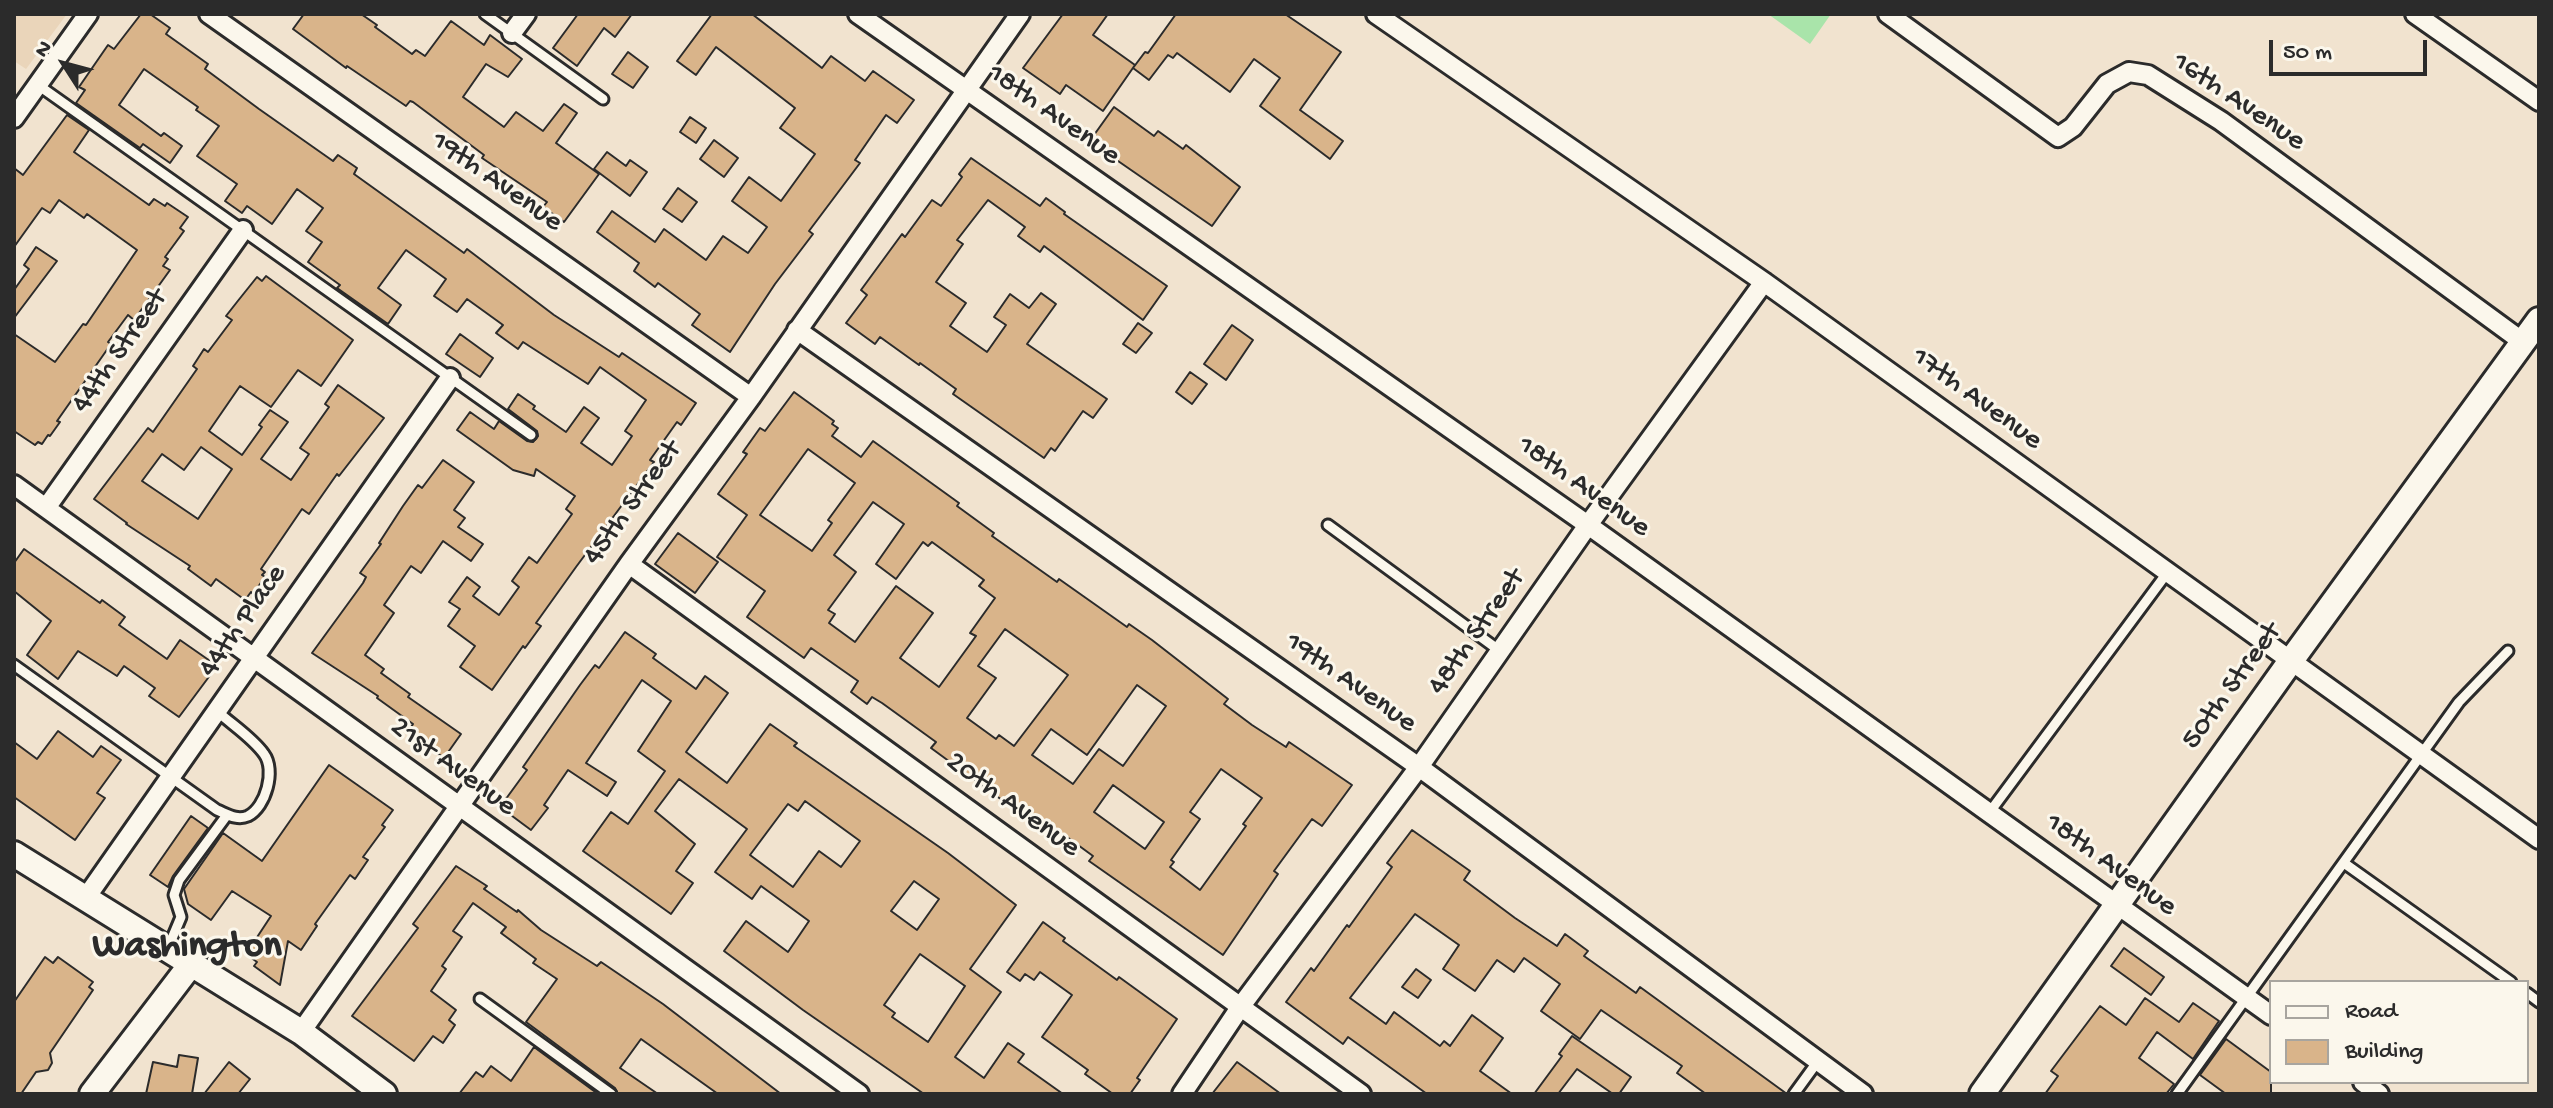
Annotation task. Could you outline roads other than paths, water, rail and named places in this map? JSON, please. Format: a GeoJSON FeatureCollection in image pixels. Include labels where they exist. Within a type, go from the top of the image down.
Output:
{"type":"FeatureCollection","features":[{"type":"Feature","properties":{"kind":"street"},"geometry":{"type":"LineString","coordinates":[[14,118],[88,14]]}},
{"type":"Feature","properties":{"kind":"street","name":"19th Avenue"},"geometry":{"type":"LineString","coordinates":[[209,14],[751,397]]}},
{"type":"Feature","properties":{"kind":"street"},"geometry":{"type":"LineString","coordinates":[[512,33],[526,14]]}},
{"type":"Feature","properties":{"kind":"street","name":"18th Avenue"},"geometry":{"type":"LineString","coordinates":[[858,14],[1588,525],[2269,1014]]}},
{"type":"Feature","properties":{"kind":"street","name":"45th Street"},"geometry":{"type":"LineString","coordinates":[[301,1032],[1020,14]]}},
{"type":"Feature","properties":{"kind":"street","name":"17th Avenue"},"geometry":{"type":"LineString","coordinates":[[1376,14],[1764,282],[2539,839]]}},
{"type":"Feature","properties":{"kind":"street","name":"16th Avenue"},"geometry":{"type":"LineString","coordinates":[[1888,14],[2058,137],[2073,127],[2107,84],[2129,72],[2148,75],[2221,121],[2523,342]]}},
{"type":"Feature","properties":{"kind":"street"},"geometry":{"type":"LineString","coordinates":[[2415,14],[2539,101]]}},
{"type":"Feature","properties":{"kind":"street","name":"44th Street"},"geometry":{"type":"LineString","coordinates":[[46,508],[243,230]]}},
{"type":"Feature","properties":{"kind":"street","name":"48th Street"},"geometry":{"type":"LineString","coordinates":[[1182,1094],[1241,1006],[1419,767],[1588,525],[1764,282]]}},
{"type":"Feature","properties":{"kind":"street","name":"50th Street"},"geometry":{"type":"LineString","coordinates":[[1982,1094],[2539,320]]}},
{"type":"Feature","properties":{"kind":"street","name":"19th Avenue"},"geometry":{"type":"LineString","coordinates":[[797,330],[1419,767],[1863,1094]]}},
{"type":"Feature","properties":{"kind":"street","name":"44th Place"},"geometry":{"type":"LineString","coordinates":[[85,899],[450,378]]}},
{"type":"Feature","properties":{"kind":"street","name":"21st Avenue"},"geometry":{"type":"LineString","coordinates":[[14,485],[859,1094]]}},
{"type":"Feature","properties":{"kind":"street","name":"20th Avenue"},"geometry":{"type":"LineString","coordinates":[[629,564],[1361,1094]]}},
{"type":"Feature","properties":{"kind":"street"},"geometry":{"type":"LineString","coordinates":[[14,854],[301,1032],[384,1094]]}},
{"type":"Feature","properties":{"kind":"street"},"geometry":{"type":"LineString","coordinates":[[92,1094],[192,963]]}},
{"type":"Feature","properties":{"kind":"lane"},"geometry":{"type":"LineString","coordinates":[[485,14],[603,99]]}},
{"type":"Feature","properties":{"kind":"lane"},"geometry":{"type":"LineString","coordinates":[[38,85],[531,435]]}},
{"type":"Feature","properties":{"kind":"lane"},"geometry":{"type":"LineString","coordinates":[[1328,525],[1500,651]]}},
{"type":"Feature","properties":{"kind":"lane"},"geometry":{"type":"LineString","coordinates":[[1989,813],[2167,573]]}},
{"type":"Feature","properties":{"kind":"lane"},"geometry":{"type":"LineString","coordinates":[[2177,1094],[2459,702],[2508,651]]}},
{"type":"Feature","properties":{"kind":"lane"},"geometry":{"type":"LineString","coordinates":[[14,665],[227,815],[234,818],[248,816],[264,799],[270,775],[266,755],[216,710]]}},
{"type":"Feature","properties":{"kind":"lane"},"geometry":{"type":"LineString","coordinates":[[168,948],[181,917],[174,895],[179,880],[227,815]]}},
{"type":"Feature","properties":{"kind":"lane"},"geometry":{"type":"LineString","coordinates":[[2344,863],[2508,980]]}},
{"type":"Feature","properties":{"kind":"lane"},"geometry":{"type":"LineString","coordinates":[[480,999],[611,1094]]}},
{"type":"Feature","properties":{"kind":"lane"},"geometry":{"type":"LineString","coordinates":[[1794,1094],[1818,1061]]}},
{"type":"Feature","properties":{"kind":"district","name":"Washington"},"geometry":{"type":"Point","coordinates":[187,948]}}]}
